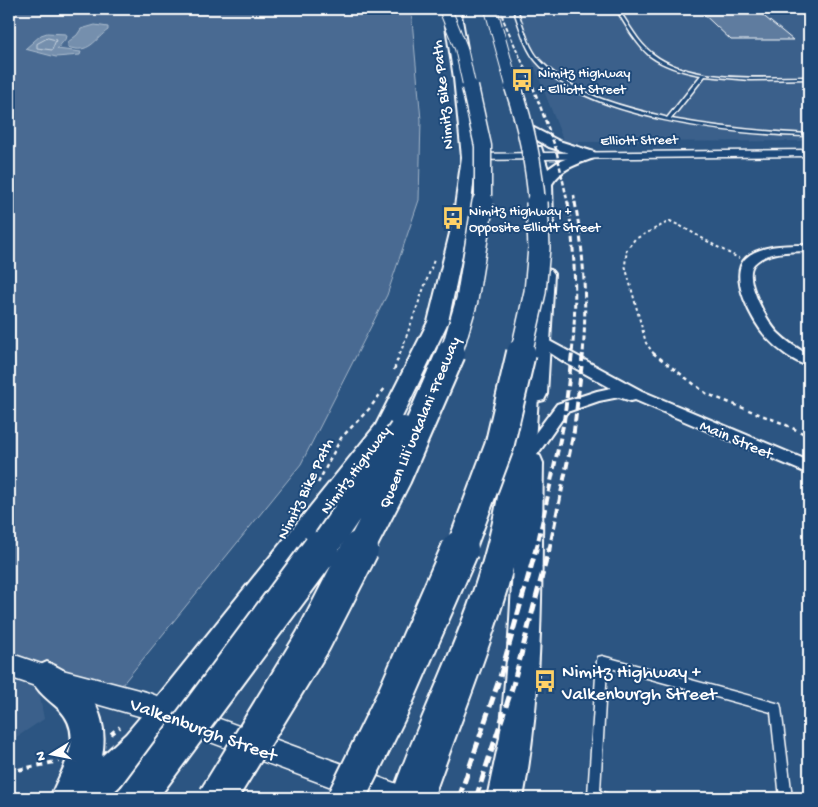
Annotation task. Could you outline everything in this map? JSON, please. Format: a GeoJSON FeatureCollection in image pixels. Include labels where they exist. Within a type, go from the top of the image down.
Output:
{"type":"FeatureCollection","features":[{"type":"Feature","properties":{"kind":"highway"},"geometry":{"type":"LineString","coordinates":[[446,9],[461,48]]}},
{"type":"Feature","properties":{"kind":"highway","name":"Queen Liliʻuokalani Freeway"},"geometry":{"type":"LineString","coordinates":[[217,798],[317,632],[397,477],[451,354],[466,300],[484,211],[483,146],[454,9]]}},
{"type":"Feature","properties":{"kind":"highway"},"geometry":{"type":"LineString","coordinates":[[412,798],[493,583],[509,523],[517,472],[535,292],[539,248],[535,174],[525,124],[486,9]]}},
{"type":"Feature","properties":{"kind":"highway"},"geometry":{"type":"LineString","coordinates":[[491,9],[504,60]]}},
{"type":"Feature","properties":{"kind":"highway"},"geometry":{"type":"LineString","coordinates":[[346,798],[396,698],[453,569],[499,447],[535,292]]}},
{"type":"Feature","properties":{"kind":"highway"},"geometry":{"type":"LineString","coordinates":[[136,798],[310,566],[390,453],[451,354]]}},
{"type":"Feature","properties":{"kind":"main road","name":"Nimitz Highway"},"geometry":{"type":"LineString","coordinates":[[82,798],[138,746],[156,709],[385,430],[438,322],[460,221],[469,157],[460,78],[446,9]]}},
{"type":"Feature","properties":{"kind":"main road"},"geometry":{"type":"LineString","coordinates":[[491,9],[532,132],[544,184],[546,248],[531,451],[524,638],[518,727],[505,798]]}},
{"type":"Feature","properties":{"kind":"main road"},"geometry":{"type":"LineString","coordinates":[[532,132],[554,144],[589,155]]}},
{"type":"Feature","properties":{"kind":"main road"},"geometry":{"type":"LineString","coordinates":[[544,184],[556,168],[589,155]]}},
{"type":"Feature","properties":{"kind":"main road"},"geometry":{"type":"LineString","coordinates":[[47,678],[83,712],[88,727],[85,756],[68,798]]}},
{"type":"Feature","properties":{"kind":"street","name":"Elliott Street"},"geometry":{"type":"LineString","coordinates":[[469,157],[809,153]]}},
{"type":"Feature","properties":{"kind":"street"},"geometry":{"type":"LineString","coordinates":[[809,248],[788,248],[769,251],[750,262],[744,273],[744,280],[760,321],[780,343],[809,361]]}},
{"type":"Feature","properties":{"kind":"street","name":"Main Street"},"geometry":{"type":"LineString","coordinates":[[540,340],[571,361],[666,408],[809,468]]}},
{"type":"Feature","properties":{"kind":"street","name":"Main Street"},"geometry":{"type":"LineString","coordinates":[[531,451],[562,408],[597,396],[619,392],[666,408]]}},
{"type":"Feature","properties":{"kind":"street","name":"Valkenburgh Street"},"geometry":{"type":"LineString","coordinates":[[9,665],[47,678],[156,709],[397,798]]}},
{"type":"Feature","properties":{"kind":"lane"},"geometry":{"type":"LineString","coordinates":[[515,9],[534,56],[550,73],[570,86],[595,97],[627,109],[668,120],[736,130],[809,135]]}},
{"type":"Feature","properties":{"kind":"lane"},"geometry":{"type":"LineString","coordinates":[[617,9],[652,54],[672,66],[704,74],[741,78],[809,78]]}},
{"type":"Feature","properties":{"kind":"lane"},"geometry":{"type":"LineString","coordinates":[[668,120],[704,74]]}},
{"type":"Feature","properties":{"kind":"lane"},"geometry":{"type":"LineString","coordinates":[[604,798],[594,795],[602,661],[776,708],[786,798]]}},
{"type":"Feature","properties":{"kind":"path"},"geometry":{"type":"LineString","coordinates":[[750,262],[716,246],[693,231],[670,221],[635,239],[627,248],[625,264],[643,335],[654,354],[707,394],[787,425],[809,436]]}},
{"type":"Feature","properties":{"kind":"path"},"geometry":{"type":"LineString","coordinates":[[392,375],[437,252]]}},
{"type":"Feature","properties":{"kind":"path","name":"Nimitz Bike Path"},"geometry":{"type":"LineString","coordinates":[[314,491],[341,438],[369,409],[389,383]]}},
{"type":"Feature","properties":{"kind":"path"},"geometry":{"type":"LineString","coordinates":[[9,772],[85,756],[156,709]]}},
{"type":"Feature","properties":{"kind":"shaded area"},"geometry":{"type":"Polygon","coordinates":[[[9,9],[411,9],[421,120],[419,200],[387,295],[301,464],[113,696],[9,665],[9,9]]]}},
{"type":"Feature","properties":{"kind":"shaded area"},"geometry":{"type":"Polygon","coordinates":[[[512,9],[809,9],[809,141],[564,142],[512,9]]]}},
{"type":"Feature","properties":{"kind":"shaded area"},"geometry":{"type":"Polygon","coordinates":[[[9,672],[37,681],[44,719],[9,742],[9,672]]]}},
{"type":"Feature","properties":{"kind":"water"},"geometry":{"type":"Polygon","coordinates":[[[95,25],[108,27],[108,30],[86,48],[75,49],[68,47],[68,42],[81,29],[95,25]]]}},
{"type":"Feature","properties":{"kind":"water"},"geometry":{"type":"Polygon","coordinates":[[[47,33],[66,34],[67,37],[57,49],[81,52],[80,55],[56,57],[25,49],[41,35],[47,33]]]}},
{"type":"Feature","properties":{"kind":"building"},"geometry":{"type":"Polygon","coordinates":[[[698,9],[755,9],[793,40],[731,40],[698,9]]]}},
{"type":"Feature","properties":{"kind":"railway"},"geometry":{"type":"LineString","coordinates":[[501,9],[503,19],[534,89]]}},
{"type":"Feature","properties":{"kind":"railway"},"geometry":{"type":"LineString","coordinates":[[533,87],[556,149],[568,204]]}},
{"type":"Feature","properties":{"kind":"railway"},"geometry":{"type":"LineString","coordinates":[[574,195],[575,204]]}},
{"type":"Feature","properties":{"kind":"railway"},"geometry":{"type":"LineString","coordinates":[[568,202],[574,278],[572,354]]}},
{"type":"Feature","properties":{"kind":"railway"},"geometry":{"type":"LineString","coordinates":[[575,202],[584,278],[583,354]]}},
{"type":"Feature","properties":{"kind":"railway"},"geometry":{"type":"LineString","coordinates":[[536,551],[564,421],[572,353]]}},
{"type":"Feature","properties":{"kind":"railway"},"geometry":{"type":"LineString","coordinates":[[549,551],[574,431],[583,353]]}},
{"type":"Feature","properties":{"kind":"railway"},"geometry":{"type":"LineString","coordinates":[[459,798],[500,677],[536,549]]}},
{"type":"Feature","properties":{"kind":"railway"},"geometry":{"type":"LineString","coordinates":[[476,798],[513,685],[549,549]]}},
{"type":"Feature","properties":{"kind":"place","name":"Nimitz Highway + Elliott Street"},"geometry":{"type":"Point","coordinates":[522,80]}},
{"type":"Feature","properties":{"kind":"place","name":"Nimitz Highway + Opposite Elliott Street"},"geometry":{"type":"Point","coordinates":[453,218]}},
{"type":"Feature","properties":{"kind":"place","name":"Nimitz Highway + Valkenburgh Street"},"geometry":{"type":"Point","coordinates":[545,681]}}]}
